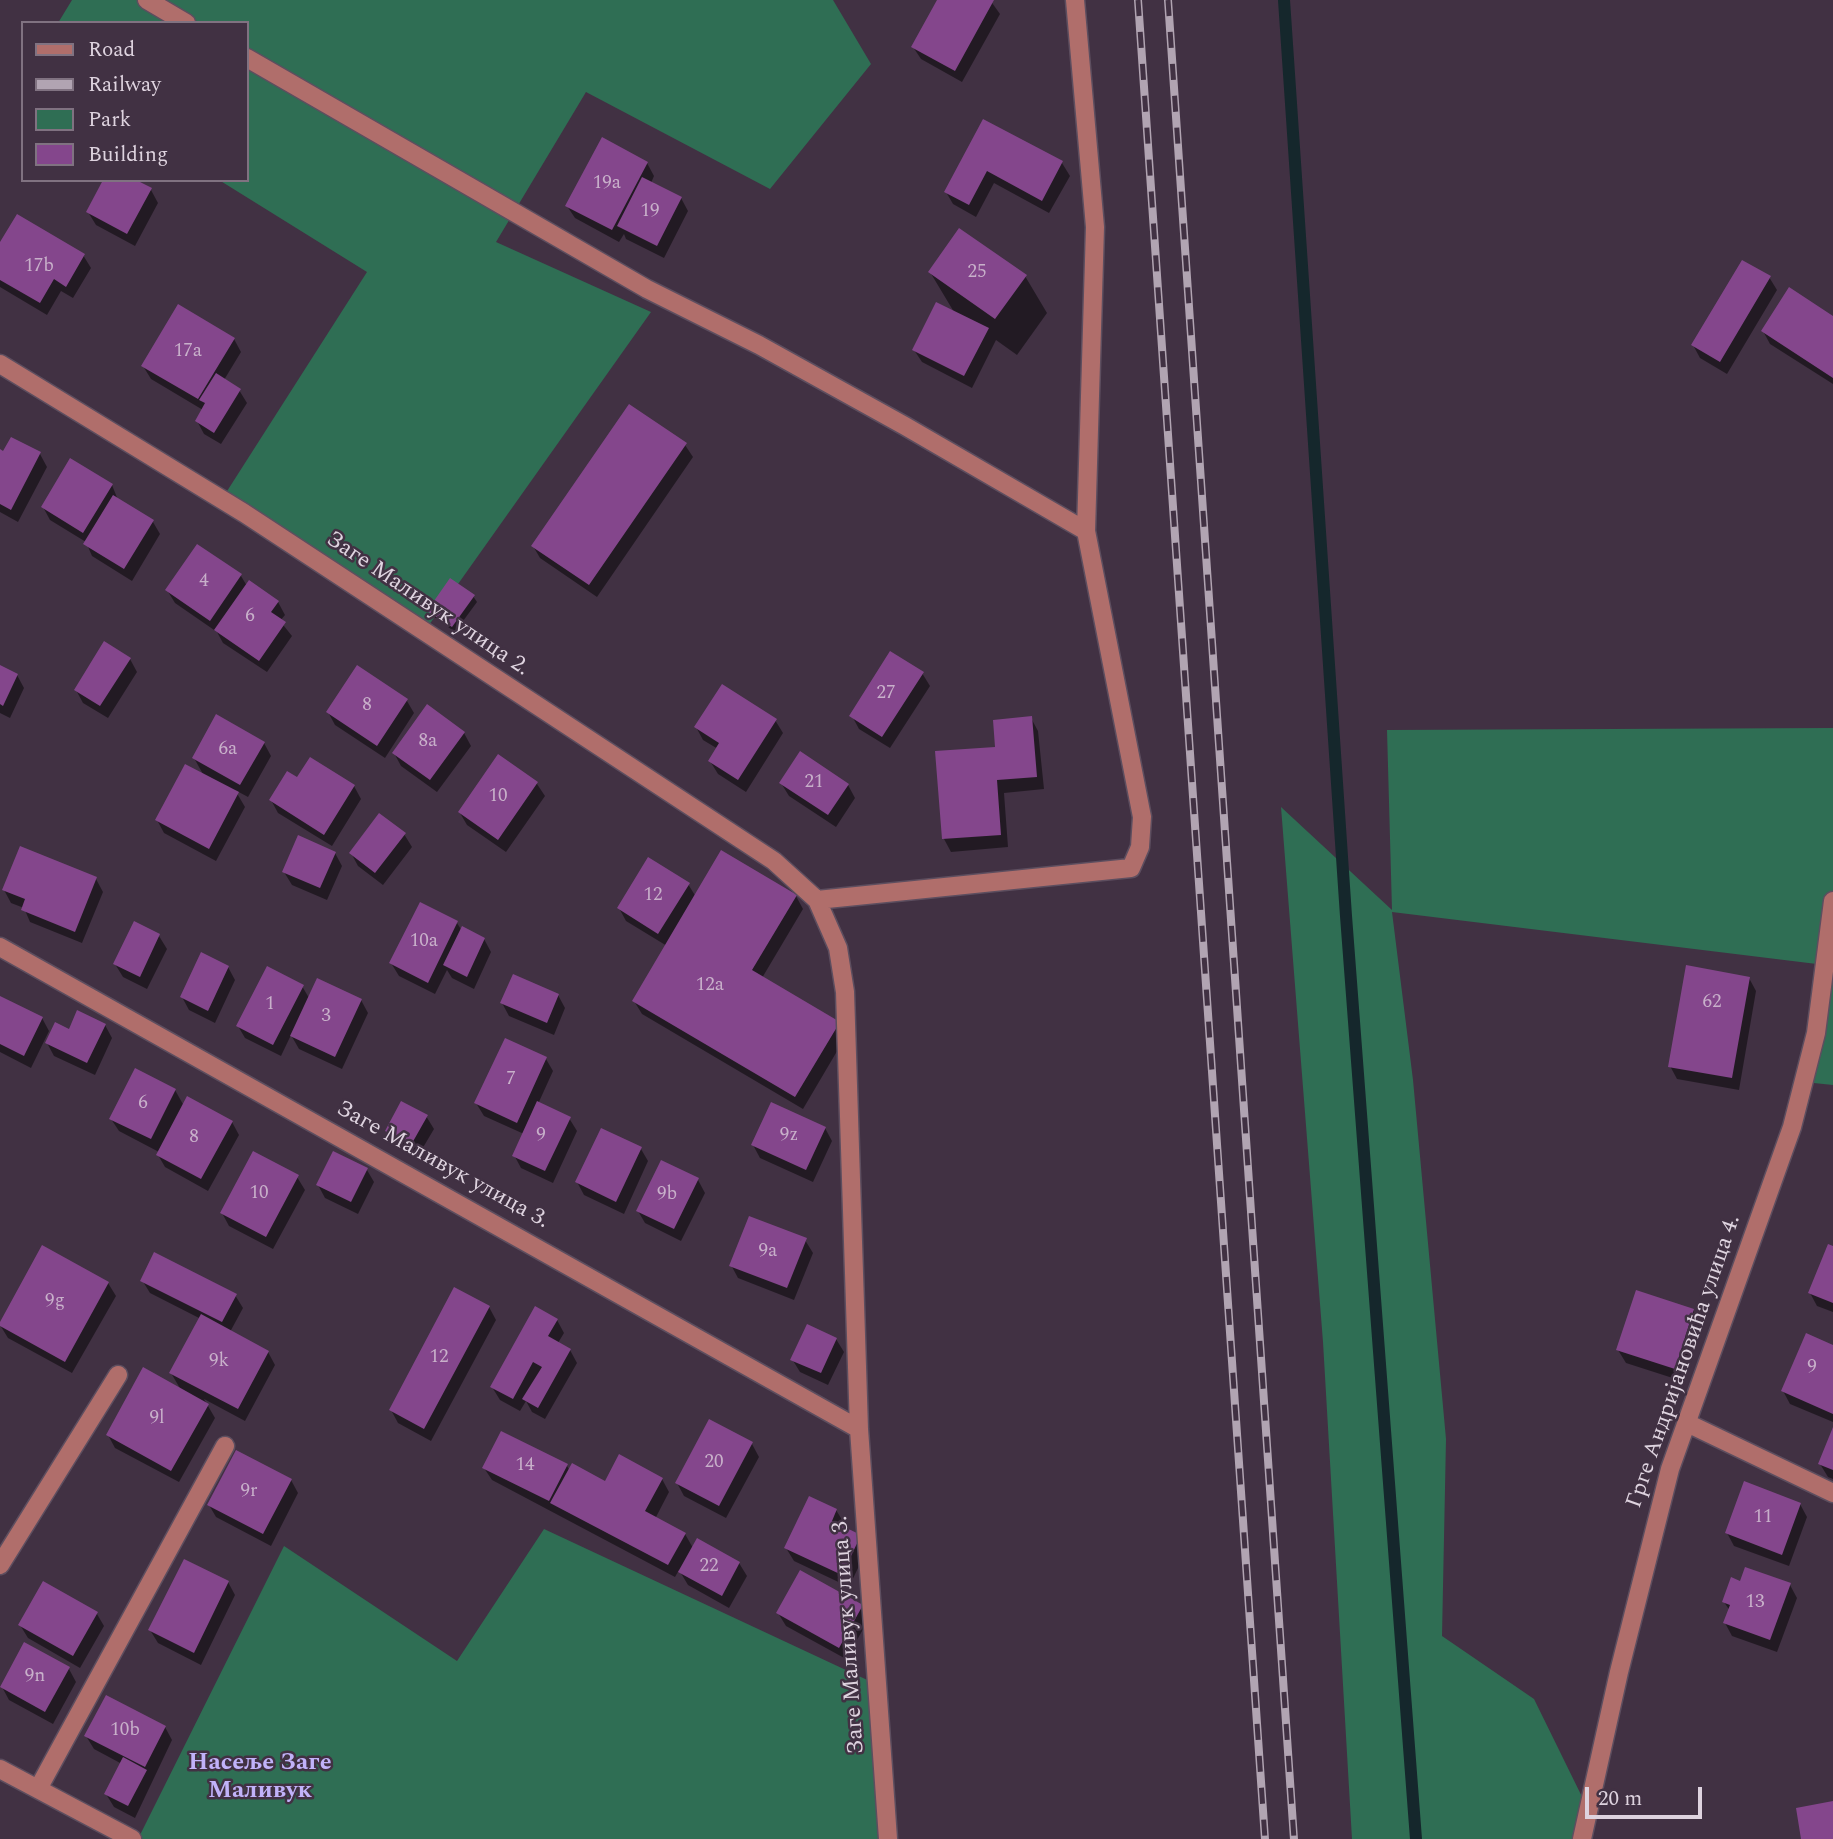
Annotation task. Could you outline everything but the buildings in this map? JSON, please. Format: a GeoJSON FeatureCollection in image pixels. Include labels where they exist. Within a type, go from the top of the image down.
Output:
{"type":"FeatureCollection","features":[{"type":"Feature","properties":{"kind":"street"},"geometry":{"type":"LineString","coordinates":[[147,0],[183,21]]}},
{"type":"Feature","properties":{"kind":"street"},"geometry":{"type":"LineString","coordinates":[[817,900],[1131,868],[1140,847],[1142,817],[1086,531],[1095,227],[1074,0]]}},
{"type":"Feature","properties":{"kind":"street"},"geometry":{"type":"LineString","coordinates":[[248,59],[647,289],[759,345],[1086,531]]}},
{"type":"Feature","properties":{"kind":"street","name":"Заге Маливук улица 2."},"geometry":{"type":"LineString","coordinates":[[0,365],[244,513],[774,862],[817,900]]}},
{"type":"Feature","properties":{"kind":"street","name":"Заге Маливук улица 3."},"geometry":{"type":"LineString","coordinates":[[817,900],[838,948],[845,992],[859,1429],[888,1839]]}},
{"type":"Feature","properties":{"kind":"street","name":"Грге Андријановића улица 4."},"geometry":{"type":"LineString","coordinates":[[1582,1839],[1619,1672],[1670,1469],[1792,1127],[1816,1033],[1833,901]]}},
{"type":"Feature","properties":{"kind":"street","name":"Заге Маливук улица 3."},"geometry":{"type":"LineString","coordinates":[[0,947],[859,1429]]}},
{"type":"Feature","properties":{"kind":"street"},"geometry":{"type":"LineString","coordinates":[[0,1565],[118,1376]]}},
{"type":"Feature","properties":{"kind":"street"},"geometry":{"type":"LineString","coordinates":[[1686,1423],[1833,1493]]}},
{"type":"Feature","properties":{"kind":"street"},"geometry":{"type":"LineString","coordinates":[[38,1789],[225,1446]]}},
{"type":"Feature","properties":{"kind":"street"},"geometry":{"type":"LineString","coordinates":[[0,1769],[132,1839]]}},
{"type":"Feature","properties":{"kind":"green space"},"geometry":{"type":"Polygon","coordinates":[[[72,0],[833,0],[871,64],[770,189],[586,92],[496,242],[651,312],[424,632],[222,499],[367,272],[222,182],[248,182],[248,21],[59,21],[72,0]]]}},
{"type":"Feature","properties":{"kind":"green space"},"geometry":{"type":"Polygon","coordinates":[[[1833,728],[1833,1085],[1804,1082],[1825,965],[1392,912],[1413,1080],[1446,1439],[1442,1636],[1534,1699],[1588,1809],[1582,1839],[1352,1839],[1323,1342],[1281,807],[1392,910],[1387,730],[1833,728]]]}},
{"type":"Feature","properties":{"kind":"green space"},"geometry":{"type":"Polygon","coordinates":[[[544,1529],[878,1685],[888,1839],[138,1839],[284,1546],[457,1661],[544,1529]]]}},
{"type":"Feature","properties":{"kind":"waterway"},"geometry":{"type":"LineString","coordinates":[[1284,0],[1346,916],[1416,1839]]}},
{"type":"Feature","properties":{"kind":"railway"},"geometry":{"type":"LineString","coordinates":[[1138,0],[1265,1839]]}},
{"type":"Feature","properties":{"kind":"railway"},"geometry":{"type":"LineString","coordinates":[[1168,0],[1294,1839]]}},
{"type":"Feature","properties":{"kind":"district","name":"Насеље Заге Маливук"},"geometry":{"type":"Point","coordinates":[260,1778]}}]}
